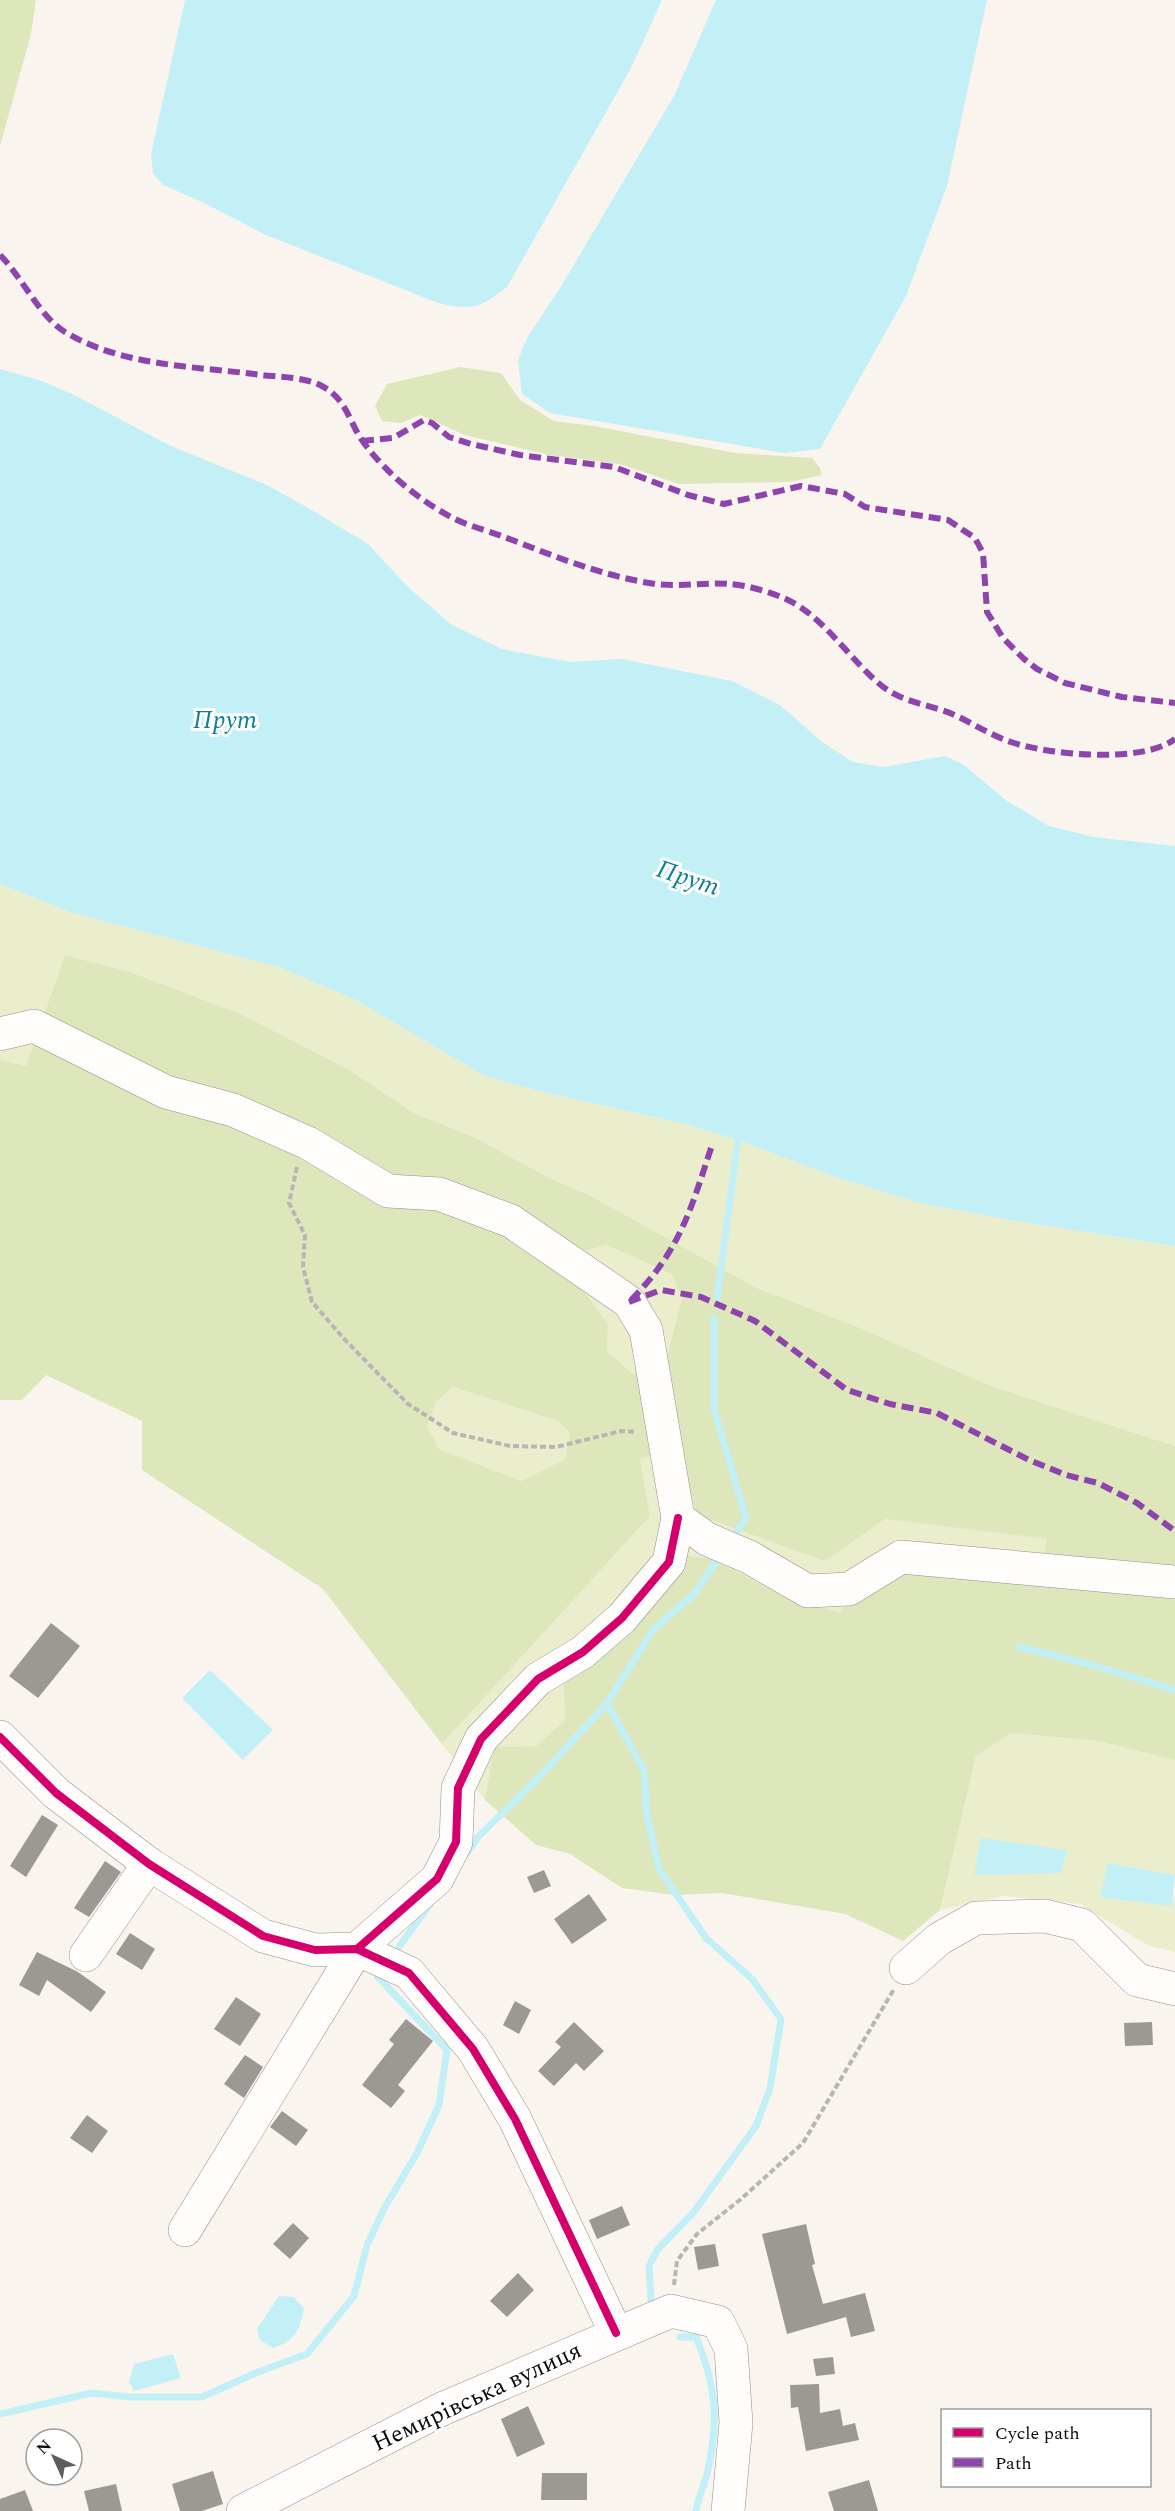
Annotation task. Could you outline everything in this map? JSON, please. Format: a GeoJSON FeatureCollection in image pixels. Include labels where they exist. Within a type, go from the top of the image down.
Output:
{"type":"FeatureCollection","features":[{"type":"Feature","properties":{"kind":"street"},"geometry":{"type":"LineString","coordinates":[[0,1034],[34,1026],[166,1092],[232,1110],[308,1143],[388,1191],[440,1194],[511,1221],[629,1302],[646,1330],[678,1518],[669,1562],[622,1618],[583,1652],[538,1679],[481,1739],[458,1788],[456,1842],[437,1879],[363,1950],[184,2230]]}},
{"type":"Feature","properties":{"kind":"street"},"geometry":{"type":"LineString","coordinates":[[678,1518],[707,1539],[749,1557],[808,1591],[849,1589],[901,1557],[1175,1582]]}},
{"type":"Feature","properties":{"kind":"street"},"geometry":{"type":"LineString","coordinates":[[0,1737],[56,1793],[149,1864],[263,1936],[315,1950],[363,1950],[409,1973],[473,2049],[515,2119],[616,2333]]}},
{"type":"Feature","properties":{"kind":"street"},"geometry":{"type":"LineString","coordinates":[[86,1955],[149,1864]]}},
{"type":"Feature","properties":{"kind":"street"},"geometry":{"type":"LineString","coordinates":[[906,1968],[939,1939],[976,1918],[1045,1916],[1082,1925],[1137,1980],[1175,1989]]}},
{"type":"Feature","properties":{"kind":"street"},"geometry":{"type":"LineString","coordinates":[[671,2311],[718,2322],[731,2349],[736,2423],[728,2511]]}},
{"type":"Feature","properties":{"kind":"street","name":"Немирівська вулиця"},"geometry":{"type":"LineString","coordinates":[[243,2511],[442,2409],[671,2311]]}},
{"type":"Feature","properties":{"kind":"path"},"geometry":{"type":"LineString","coordinates":[[308,1143],[298,1161],[289,1203],[305,1235],[303,1266],[312,1302],[346,1341],[408,1404],[453,1433],[510,1446],[556,1447],[621,1431],[664,1433]]}},
{"type":"Feature","properties":{"kind":"path"},"geometry":{"type":"LineString","coordinates":[[671,2311],[677,2261],[697,2234],[741,2199],[803,2143],[906,1968]]}},
{"type":"Feature","properties":{"kind":"green space"},"geometry":{"type":"Polygon","coordinates":[[[0,0],[36,0],[31,34],[0,146],[0,0]]]}},
{"type":"Feature","properties":{"kind":"green space"},"geometry":{"type":"Polygon","coordinates":[[[460,367],[501,373],[520,400],[554,421],[594,426],[735,453],[812,458],[820,468],[822,475],[789,482],[679,484],[620,464],[549,455],[465,435],[420,415],[401,423],[382,421],[375,406],[387,384],[460,367]]]}},
{"type":"Feature","properties":{"kind":"green space"},"geometry":{"type":"Polygon","coordinates":[[[0,884],[70,912],[279,967],[356,1000],[483,1075],[535,1090],[685,1124],[738,1140],[835,1177],[920,1203],[1175,1246],[1175,1446],[988,1385],[858,1327],[757,1288],[591,1196],[545,1176],[476,1138],[414,1113],[351,1071],[241,1014],[130,972],[65,955],[26,1066],[0,1060],[0,884]]]}},
{"type":"Feature","properties":{"kind":"green space"},"geometry":{"type":"Polygon","coordinates":[[[65,955],[130,972],[241,1014],[351,1071],[414,1113],[476,1138],[545,1176],[591,1196],[757,1288],[858,1327],[988,1385],[1175,1446],[1175,1760],[1099,1741],[1011,1733],[976,1756],[940,1910],[903,1941],[845,1914],[722,1893],[674,1895],[622,1888],[570,1854],[536,1845],[485,1800],[494,1747],[536,1746],[565,1720],[563,1667],[681,1555],[710,1559],[798,1602],[840,1612],[890,1565],[1038,1580],[1047,1539],[885,1519],[825,1561],[698,1515],[674,1450],[640,1459],[650,1516],[442,1744],[323,1589],[142,1470],[142,1421],[46,1375],[22,1400],[0,1400],[0,1060],[26,1066],[65,955]],[[607,1245],[578,1252],[570,1273],[608,1324],[607,1351],[634,1375],[667,1359],[682,1297],[671,1274],[607,1245]],[[453,1387],[436,1402],[427,1426],[439,1449],[521,1481],[565,1459],[570,1433],[558,1421],[453,1387]]]}},
{"type":"Feature","properties":{"kind":"green space"},"geometry":{"type":"Polygon","coordinates":[[[607,1245],[671,1274],[682,1297],[668,1359],[634,1375],[607,1351],[608,1324],[570,1273],[578,1252],[607,1245]]]}},
{"type":"Feature","properties":{"kind":"green space"},"geometry":{"type":"Polygon","coordinates":[[[453,1387],[558,1421],[570,1433],[565,1459],[521,1481],[439,1449],[427,1426],[436,1402],[453,1387]]]}},
{"type":"Feature","properties":{"kind":"green space"},"geometry":{"type":"Polygon","coordinates":[[[674,1450],[824,1561],[885,1519],[1047,1539],[1038,1580],[891,1565],[840,1612],[798,1602],[563,1667],[565,1720],[536,1746],[494,1747],[485,1800],[442,1744],[650,1516],[639,1459],[674,1450]]]}},
{"type":"Feature","properties":{"kind":"green space"},"geometry":{"type":"Polygon","coordinates":[[[1011,1733],[1099,1741],[1175,1760],[1175,1875],[1108,1863],[1172,1906],[1175,1895],[1175,1952],[1147,1945],[1080,1904],[1004,1896],[940,1910],[976,1756],[1011,1733]],[[981,1839],[1061,1873],[1066,1850],[981,1839]]]}},
{"type":"Feature","properties":{"kind":"water"},"geometry":{"type":"Polygon","coordinates":[[[185,0],[662,0],[631,68],[507,287],[476,306],[460,307],[438,303],[266,235],[163,185],[153,173],[151,154],[185,0]]]}},
{"type":"Feature","properties":{"kind":"water"},"geometry":{"type":"Polygon","coordinates":[[[716,0],[987,0],[947,186],[906,296],[820,449],[784,453],[550,413],[522,394],[518,360],[527,338],[560,288],[674,96],[716,0]]]}},
{"type":"Feature","properties":{"kind":"water","name":"Прут"},"geometry":{"type":"Polygon","coordinates":[[[0,369],[39,380],[72,394],[171,446],[267,485],[305,506],[368,544],[408,587],[452,625],[502,649],[571,662],[622,659],[732,681],[780,705],[821,741],[853,762],[884,767],[945,756],[964,765],[1007,801],[1049,826],[1094,837],[1175,846],[1175,1246],[920,1203],[835,1177],[738,1140],[685,1124],[535,1090],[483,1075],[356,1000],[279,967],[70,912],[0,884],[0,369]]]}},
{"type":"Feature","properties":{"kind":"water"},"geometry":{"type":"Polygon","coordinates":[[[210,1670],[273,1730],[243,1760],[182,1698],[210,1670]]]}},
{"type":"Feature","properties":{"kind":"water"},"geometry":{"type":"Polygon","coordinates":[[[981,1838],[1067,1850],[1061,1873],[974,1875],[981,1838]]]}},
{"type":"Feature","properties":{"kind":"water"},"geometry":{"type":"Polygon","coordinates":[[[1108,1863],[1175,1875],[1172,1906],[1100,1897],[1108,1863]]]}},
{"type":"Feature","properties":{"kind":"water"},"geometry":{"type":"Polygon","coordinates":[[[279,2296],[294,2297],[304,2309],[295,2334],[286,2342],[273,2348],[260,2340],[257,2329],[279,2296]]]}},
{"type":"Feature","properties":{"kind":"water"},"geometry":{"type":"Polygon","coordinates":[[[173,2354],[181,2378],[134,2391],[129,2382],[134,2364],[173,2354]]]}},
{"type":"Feature","properties":{"kind":"building"},"geometry":{"type":"Polygon","coordinates":[[[51,1623],[80,1646],[38,1698],[9,1676],[51,1623]]]}},
{"type":"Feature","properties":{"kind":"building"},"geometry":{"type":"Polygon","coordinates":[[[42,1815],[58,1825],[26,1877],[10,1866],[42,1815]]]}},
{"type":"Feature","properties":{"kind":"building"},"geometry":{"type":"Polygon","coordinates":[[[105,1861],[121,1872],[89,1917],[74,1908],[105,1861]]]}},
{"type":"Feature","properties":{"kind":"building"},"geometry":{"type":"Polygon","coordinates":[[[544,1870],[551,1886],[534,1893],[527,1877],[544,1870]]]}},
{"type":"Feature","properties":{"kind":"building"},"geometry":{"type":"Polygon","coordinates":[[[589,1894],[607,1920],[572,1944],[554,1919],[589,1894]]]}},
{"type":"Feature","properties":{"kind":"building"},"geometry":{"type":"Polygon","coordinates":[[[130,1933],[155,1949],[142,1970],[116,1954],[130,1933]]]}},
{"type":"Feature","properties":{"kind":"building"},"geometry":{"type":"Polygon","coordinates":[[[37,1952],[78,1972],[106,1992],[91,2012],[47,1980],[39,1996],[19,1985],[37,1952]]]}},
{"type":"Feature","properties":{"kind":"building"},"geometry":{"type":"Polygon","coordinates":[[[236,1997],[261,2014],[240,2046],[214,2029],[236,1997]]]}},
{"type":"Feature","properties":{"kind":"building"},"geometry":{"type":"Polygon","coordinates":[[[515,2001],[531,2010],[519,2034],[503,2025],[515,2001]]]}},
{"type":"Feature","properties":{"kind":"building"},"geometry":{"type":"Polygon","coordinates":[[[406,2019],[433,2041],[398,2085],[405,2091],[391,2108],[362,2085],[394,2044],[389,2040],[406,2019]]]}},
{"type":"Feature","properties":{"kind":"building"},"geometry":{"type":"Polygon","coordinates":[[[574,2022],[604,2051],[584,2071],[576,2063],[554,2086],[538,2071],[561,2047],[555,2042],[574,2022]]]}},
{"type":"Feature","properties":{"kind":"building"},"geometry":{"type":"Polygon","coordinates":[[[1152,2022],[1153,2045],[1125,2046],[1124,2023],[1152,2022]]]}},
{"type":"Feature","properties":{"kind":"building"},"geometry":{"type":"Polygon","coordinates":[[[245,2055],[263,2067],[244,2098],[224,2084],[245,2055]]]}},
{"type":"Feature","properties":{"kind":"building"},"geometry":{"type":"Polygon","coordinates":[[[282,2111],[308,2130],[296,2146],[270,2127],[282,2111]]]}},
{"type":"Feature","properties":{"kind":"building"},"geometry":{"type":"Polygon","coordinates":[[[87,2115],[108,2131],[92,2153],[70,2138],[87,2115]]]}},
{"type":"Feature","properties":{"kind":"building"},"geometry":{"type":"Polygon","coordinates":[[[622,2206],[630,2225],[597,2239],[589,2220],[622,2206]]]}},
{"type":"Feature","properties":{"kind":"building"},"geometry":{"type":"Polygon","coordinates":[[[293,2223],[309,2238],[290,2259],[273,2244],[293,2223]]]}},
{"type":"Feature","properties":{"kind":"building"},"geometry":{"type":"Polygon","coordinates":[[[806,2224],[815,2264],[812,2265],[823,2304],[865,2293],[875,2331],[851,2337],[846,2317],[787,2334],[762,2234],[806,2224]]]}},
{"type":"Feature","properties":{"kind":"building"},"geometry":{"type":"Polygon","coordinates":[[[715,2244],[719,2266],[698,2270],[694,2247],[715,2244]]]}},
{"type":"Feature","properties":{"kind":"building"},"geometry":{"type":"Polygon","coordinates":[[[518,2273],[534,2290],[507,2317],[490,2301],[518,2273]]]}},
{"type":"Feature","properties":{"kind":"building"},"geometry":{"type":"Polygon","coordinates":[[[833,2357],[835,2374],[816,2376],[813,2359],[833,2357]]]}},
{"type":"Feature","properties":{"kind":"building"},"geometry":{"type":"Polygon","coordinates":[[[819,2384],[820,2413],[840,2409],[843,2426],[855,2423],[859,2440],[806,2451],[798,2407],[791,2408],[790,2385],[819,2384]]]}},
{"type":"Feature","properties":{"kind":"building"},"geometry":{"type":"Polygon","coordinates":[[[528,2406],[545,2444],[517,2457],[501,2419],[528,2406]]]}},
{"type":"Feature","properties":{"kind":"building"},"geometry":{"type":"Polygon","coordinates":[[[213,2471],[223,2504],[202,2511],[180,2511],[172,2484],[213,2471]]]}},
{"type":"Feature","properties":{"kind":"building"},"geometry":{"type":"Polygon","coordinates":[[[542,2473],[587,2473],[587,2500],[541,2500],[542,2473]]]}},
{"type":"Feature","properties":{"kind":"building"},"geometry":{"type":"Polygon","coordinates":[[[869,2480],[878,2511],[834,2511],[828,2492],[869,2480]]]}},
{"type":"Feature","properties":{"kind":"building"},"geometry":{"type":"Polygon","coordinates":[[[116,2484],[122,2511],[89,2511],[84,2491],[116,2484]]]}},
{"type":"Feature","properties":{"kind":"building"},"geometry":{"type":"Polygon","coordinates":[[[25,2490],[33,2511],[0,2511],[0,2499],[25,2490]]]}},
{"type":"Feature","properties":{"kind":"waterway"},"geometry":{"type":"LineString","coordinates":[[717,1298],[738,1140],[737,1131]]}},
{"type":"Feature","properties":{"kind":"waterway"},"geometry":{"type":"LineString","coordinates":[[714,1318],[714,1409],[746,1518],[731,1540]]}},
{"type":"Feature","properties":{"kind":"waterway"},"geometry":{"type":"LineString","coordinates":[[467,1853],[478,1837],[543,1773],[607,1703],[653,1630],[695,1593],[721,1554]]}},
{"type":"Feature","properties":{"kind":"waterway"},"geometry":{"type":"LineString","coordinates":[[1019,1647],[1085,1663],[1175,1690]]}},
{"type":"Feature","properties":{"kind":"waterway"},"geometry":{"type":"LineString","coordinates":[[607,1703],[644,1770],[647,1816],[659,1869],[706,1938],[752,1979],[781,2019],[770,2088],[756,2126],[693,2213],[658,2249],[649,2266],[651,2301]]}},
{"type":"Feature","properties":{"kind":"waterway"},"geometry":{"type":"LineString","coordinates":[[393,1955],[431,1903]]}},
{"type":"Feature","properties":{"kind":"waterway"},"geometry":{"type":"LineString","coordinates":[[0,2414],[91,2393],[130,2397],[202,2397],[258,2372],[307,2354],[354,2296],[367,2245],[385,2207],[417,2153],[439,2105],[447,2050],[377,1976],[381,1970]]}},
{"type":"Feature","properties":{"kind":"waterway"},"geometry":{"type":"LineString","coordinates":[[680,2337],[696,2337],[708,2371],[714,2402],[714,2434],[707,2475],[696,2511]]}},
{"type":"Feature","properties":{"kind":"marked path"},"geometry":{"type":"LineString","coordinates":[[0,255],[47,317],[65,332],[87,344],[135,359],[306,380],[329,390],[347,411],[364,443],[393,475],[427,502],[464,523],[562,559],[636,581],[664,585],[736,585],[759,589],[781,597],[814,617],[871,676],[889,691],[950,713],[1011,742],[1048,751],[1095,755],[1141,752],[1160,747],[1175,739]]}},
{"type":"Feature","properties":{"kind":"marked path"},"geometry":{"type":"LineString","coordinates":[[362,441],[393,438],[424,420],[432,423],[449,437],[471,444],[520,455],[614,467],[688,495],[724,504],[801,486],[845,494],[865,507],[948,520],[975,538],[983,553],[987,612],[1003,638],[1024,659],[1037,669],[1065,683],[1122,697],[1175,703]]}},
{"type":"Feature","properties":{"kind":"marked path"},"geometry":{"type":"LineString","coordinates":[[631,1300],[648,1282],[673,1246],[690,1209],[712,1145]]}},
{"type":"Feature","properties":{"kind":"marked path"},"geometry":{"type":"LineString","coordinates":[[629,1302],[661,1290],[701,1297],[755,1321],[847,1390],[890,1404],[937,1413],[1029,1460],[1066,1475],[1098,1483],[1137,1503],[1175,1531]]}},
{"type":"Feature","properties":{"kind":"cycle path"},"geometry":{"type":"LineString","coordinates":[[357,1949],[437,1879],[456,1842],[458,1788],[481,1739],[538,1679],[583,1652],[622,1618],[669,1562],[678,1518]]}},
{"type":"Feature","properties":{"kind":"cycle path"},"geometry":{"type":"LineString","coordinates":[[0,1737],[56,1793],[149,1864],[263,1936],[315,1950],[357,1949],[409,1973],[473,2049],[515,2119],[616,2333]]}}]}
